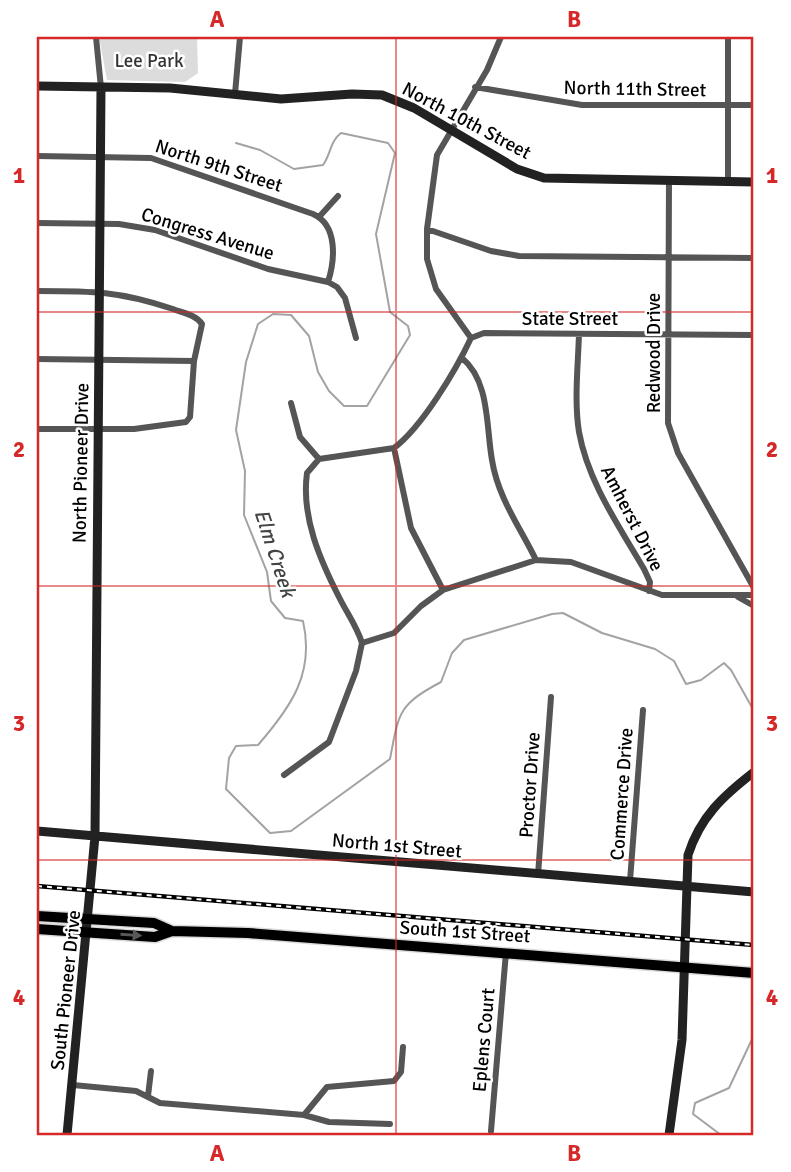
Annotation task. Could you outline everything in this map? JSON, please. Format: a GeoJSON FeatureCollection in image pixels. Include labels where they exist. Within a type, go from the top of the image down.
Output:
{"type":"FeatureCollection","features":[{"type":"Feature","properties":{"kind":"main road","name":"North 10th Street"},"geometry":{"type":"LineString","coordinates":[[37,86],[189,90],[291,99],[352,94],[382,95],[399,100],[517,169],[544,178],[754,182]]}},
{"type":"Feature","properties":{"kind":"main road","name":"North Pioneer Drive"},"geometry":{"type":"LineString","coordinates":[[92,890],[95,836],[101,88]]}},
{"type":"Feature","properties":{"kind":"main road"},"geometry":{"type":"LineString","coordinates":[[669,1135],[682,1040],[688,855],[698,828],[714,806],[754,772]]}},
{"type":"Feature","properties":{"kind":"main road","name":"North 1st Street"},"geometry":{"type":"LineString","coordinates":[[37,831],[754,892]]}},
{"type":"Feature","properties":{"kind":"main road","name":"South Pioneer Drive"},"geometry":{"type":"LineString","coordinates":[[67,1135],[92,890]]}},
{"type":"Feature","properties":{"kind":"main road","name":"South 1st Street"},"geometry":{"type":"LineString","coordinates":[[37,916],[153,923],[173,931]]}},
{"type":"Feature","properties":{"kind":"main road","name":"South 1st Street"},"geometry":{"type":"LineString","coordinates":[[37,929],[155,937],[173,931],[254,933],[754,973]]}},
{"type":"Feature","properties":{"kind":"street","name":"North Pioneer Drive"},"geometry":{"type":"LineString","coordinates":[[96,37],[101,88]]}},
{"type":"Feature","properties":{"kind":"street"},"geometry":{"type":"LineString","coordinates":[[235,94],[240,37]]}},
{"type":"Feature","properties":{"kind":"street"},"geometry":{"type":"LineString","coordinates":[[284,775],[329,742],[356,671],[362,643],[325,568],[307,514],[307,473],[319,459],[394,448],[438,396],[471,338],[436,289],[427,259],[427,229],[437,155],[498,49],[501,37]]}},
{"type":"Feature","properties":{"kind":"street"},"geometry":{"type":"LineString","coordinates":[[728,37],[728,181]]}},
{"type":"Feature","properties":{"kind":"street","name":"North 11th Street"},"geometry":{"type":"LineString","coordinates":[[475,87],[582,105],[754,105]]}},
{"type":"Feature","properties":{"kind":"street","name":"North 9th Street"},"geometry":{"type":"LineString","coordinates":[[37,156],[151,158],[319,217]]}},
{"type":"Feature","properties":{"kind":"street","name":"Redwood Drive"},"geometry":{"type":"LineString","coordinates":[[669,180],[667,398],[672,438],[753,584]]}},
{"type":"Feature","properties":{"kind":"street"},"geometry":{"type":"LineString","coordinates":[[338,196],[319,217],[333,245],[334,261],[328,282],[337,286],[345,298],[356,338]]}},
{"type":"Feature","properties":{"kind":"street","name":"Congress Avenue"},"geometry":{"type":"LineString","coordinates":[[37,223],[100,223],[155,230],[268,268],[328,282]]}},
{"type":"Feature","properties":{"kind":"street"},"geometry":{"type":"LineString","coordinates":[[427,229],[506,255],[754,258]]}},
{"type":"Feature","properties":{"kind":"street"},"geometry":{"type":"LineString","coordinates":[[37,291],[100,291],[131,295],[193,316],[202,324],[194,361],[190,417],[186,422],[98,430],[37,429]]}},
{"type":"Feature","properties":{"kind":"street","name":"State Street"},"geometry":{"type":"LineString","coordinates":[[471,338],[484,333],[754,335]]}},
{"type":"Feature","properties":{"kind":"street","name":"Amherst Drive"},"geometry":{"type":"LineString","coordinates":[[579,334],[578,409],[582,446],[595,483],[644,569],[650,582],[649,591]]}},
{"type":"Feature","properties":{"kind":"street"},"geometry":{"type":"LineString","coordinates":[[462,358],[472,366],[481,388],[496,481],[536,561]]}},
{"type":"Feature","properties":{"kind":"street"},"geometry":{"type":"LineString","coordinates":[[37,359],[194,361]]}},
{"type":"Feature","properties":{"kind":"street"},"geometry":{"type":"LineString","coordinates":[[291,402],[300,438],[319,459]]}},
{"type":"Feature","properties":{"kind":"street"},"geometry":{"type":"LineString","coordinates":[[394,448],[411,527],[443,590]]}},
{"type":"Feature","properties":{"kind":"street"},"geometry":{"type":"LineString","coordinates":[[362,643],[394,634],[421,606],[443,590],[536,561],[571,562],[662,595],[754,595]]}},
{"type":"Feature","properties":{"kind":"street"},"geometry":{"type":"LineString","coordinates":[[744,596],[747,590],[746,572]]}},
{"type":"Feature","properties":{"kind":"street"},"geometry":{"type":"LineString","coordinates":[[733,595],[754,606]]}},
{"type":"Feature","properties":{"kind":"street","name":"Proctor Drive"},"geometry":{"type":"LineString","coordinates":[[538,875],[551,697]]}},
{"type":"Feature","properties":{"kind":"street","name":"Commerce Drive"},"geometry":{"type":"LineString","coordinates":[[630,881],[643,710]]}},
{"type":"Feature","properties":{"kind":"street","name":"Eplens Court"},"geometry":{"type":"LineString","coordinates":[[491,1131],[506,952]]}},
{"type":"Feature","properties":{"kind":"street"},"geometry":{"type":"LineString","coordinates":[[304,1115],[327,1087],[394,1081],[401,1072],[403,1047]]}},
{"type":"Feature","properties":{"kind":"street"},"geometry":{"type":"LineString","coordinates":[[148,1096],[151,1071]]}},
{"type":"Feature","properties":{"kind":"street"},"geometry":{"type":"LineString","coordinates":[[73,1085],[136,1091],[160,1103],[304,1115],[329,1122],[390,1124]]}},
{"type":"Feature","properties":{"kind":"green space","name":"Lee Park"},"geometry":{"type":"Polygon","coordinates":[[[99,37],[197,37],[198,73],[185,82],[107,80],[99,37]]]}},
{"type":"Feature","properties":{"kind":"waterway","name":"Elm Creek"},"geometry":{"type":"LineString","coordinates":[[236,143],[260,150],[294,169],[323,165],[341,133],[388,143],[395,153],[376,234],[390,312],[408,326],[410,335],[367,406],[344,406],[329,391],[318,372],[309,336],[291,315],[273,314],[258,324],[246,362],[236,430],[245,471],[244,515],[267,572],[271,601],[285,618],[303,621],[306,657],[303,673],[290,703],[270,731],[258,745],[236,746],[229,758],[226,789],[270,833],[291,831],[390,759],[403,712],[416,697],[441,682],[452,653],[464,640],[552,614],[563,613],[602,633],[655,649],[674,661],[686,684],[701,680],[724,663],[731,670],[754,711]]}},
{"type":"Feature","properties":{"kind":"waterway","name":"Elm Creek"},"geometry":{"type":"LineString","coordinates":[[721,1135],[693,1114],[695,1103],[729,1088],[754,1035]]}},
{"type":"Feature","properties":{"kind":"railway"},"geometry":{"type":"LineString","coordinates":[[37,886],[754,945]]}}]}
